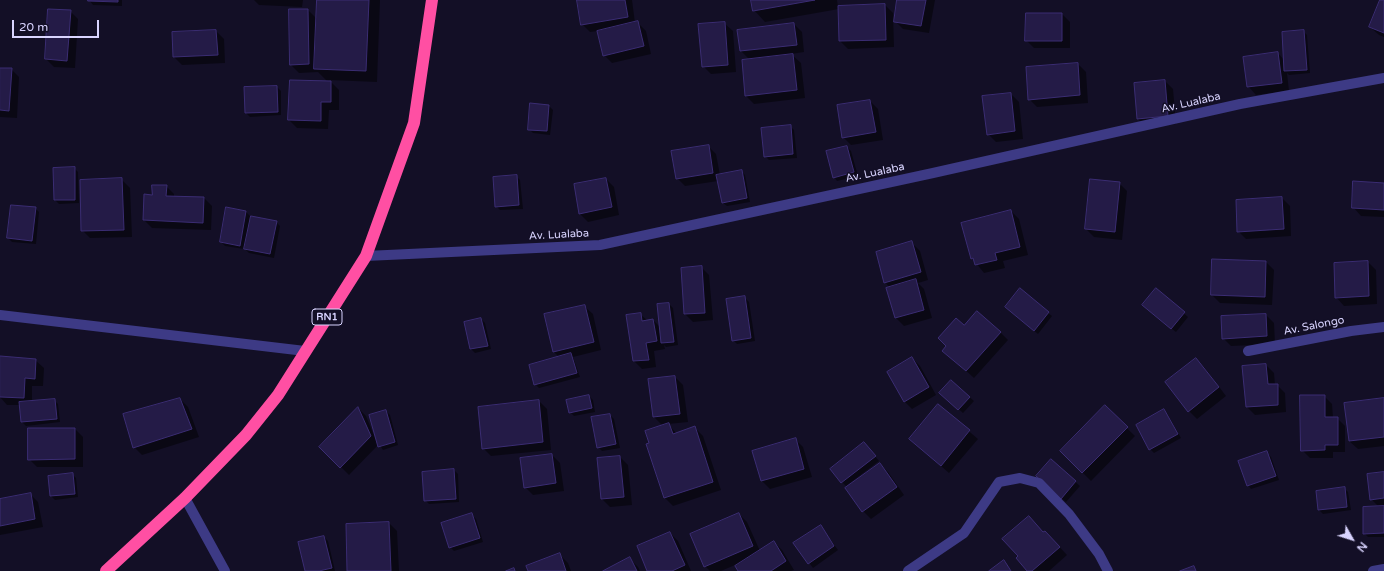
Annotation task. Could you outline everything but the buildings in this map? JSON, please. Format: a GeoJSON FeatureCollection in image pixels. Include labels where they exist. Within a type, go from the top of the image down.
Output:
{"type":"FeatureCollection","features":[{"type":"Feature","properties":{"kind":"highway","name":"RN1"},"geometry":{"type":"LineString","coordinates":[[106,571],[186,498],[250,429],[278,395],[366,256],[414,123],[432,0]]}},
{"type":"Feature","properties":{"kind":"street","name":"Av. Lualaba"},"geometry":{"type":"LineString","coordinates":[[366,256],[600,245],[1240,104],[1384,78]]}},
{"type":"Feature","properties":{"kind":"street"},"geometry":{"type":"LineString","coordinates":[[0,315],[305,351]]}},
{"type":"Feature","properties":{"kind":"street","name":"Av. Salongo"},"geometry":{"type":"LineString","coordinates":[[1248,351],[1351,331],[1384,327]]}},
{"type":"Feature","properties":{"kind":"street"},"geometry":{"type":"LineString","coordinates":[[908,571],[964,532],[999,482],[1020,478],[1039,483],[1069,514],[1099,554],[1108,571]]}},
{"type":"Feature","properties":{"kind":"street"},"geometry":{"type":"LineString","coordinates":[[186,498],[225,571]]}},
{"type":"Feature","properties":{"kind":"street"},"geometry":{"type":"LineString","coordinates":[[1373,571],[1384,569]]}}]}
